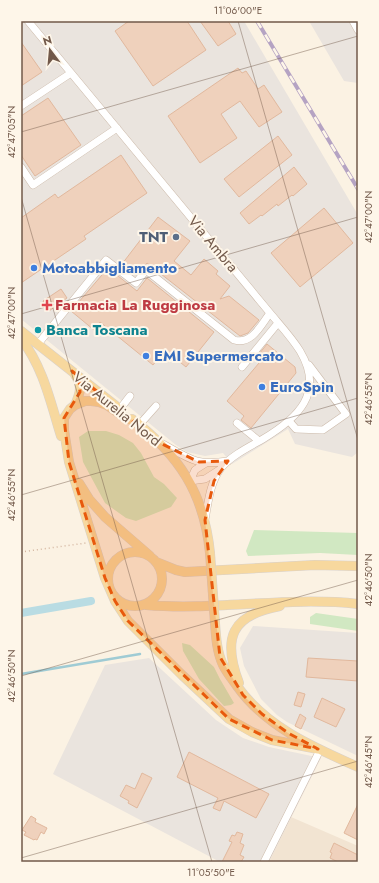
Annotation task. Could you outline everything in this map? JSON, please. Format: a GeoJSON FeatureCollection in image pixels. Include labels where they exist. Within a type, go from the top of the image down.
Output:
{"type":"FeatureCollection","features":[{"type":"Feature","properties":{"kind":"main road","name":"Via Aurelia Nord"},"geometry":{"type":"LineString","coordinates":[[21,331],[139,423],[174,458],[190,482],[198,500],[208,532],[216,641],[224,667],[243,695],[262,714],[288,734],[319,750],[358,767]]}},
{"type":"Feature","properties":{"kind":"main road"},"geometry":{"type":"LineString","coordinates":[[21,339],[32,356],[38,370],[69,462],[105,578],[114,597],[125,605],[132,607],[146,605],[170,607],[306,601],[358,604]]}},
{"type":"Feature","properties":{"kind":"main road"},"geometry":{"type":"LineString","coordinates":[[72,371],[78,380],[80,387],[80,392],[75,405]]}},
{"type":"Feature","properties":{"kind":"main road"},"geometry":{"type":"LineString","coordinates":[[139,423],[126,418],[99,402],[85,401],[70,409],[64,418],[64,430],[69,462],[77,480],[89,499],[97,509],[153,559],[160,568],[163,575],[163,582],[158,596],[146,605]]}},
{"type":"Feature","properties":{"kind":"main road","name":"Via Aurelia Nord"},"geometry":{"type":"LineString","coordinates":[[319,750],[272,740],[252,732],[229,719],[128,621],[110,591],[108,577],[109,570],[117,559],[130,552],[144,553],[176,570],[186,572],[315,565],[358,566]]}},
{"type":"Feature","properties":{"kind":"main road"},"geometry":{"type":"LineString","coordinates":[[243,695],[233,669],[230,651],[231,640],[237,628],[243,620],[253,613],[306,601]]}},
{"type":"Feature","properties":{"kind":"street","name":"Via Ambra"},"geometry":{"type":"LineString","coordinates":[[28,21],[270,313],[300,350],[306,362],[310,377],[309,392],[306,401],[300,410],[289,421],[228,461],[220,469]]}},
{"type":"Feature","properties":{"kind":"street"},"geometry":{"type":"LineString","coordinates":[[353,21],[358,30]]}},
{"type":"Feature","properties":{"kind":"street"},"geometry":{"type":"LineString","coordinates":[[21,106],[71,73]]}},
{"type":"Feature","properties":{"kind":"street"},"geometry":{"type":"LineString","coordinates":[[21,167],[33,185],[117,128]]}},
{"type":"Feature","properties":{"kind":"street"},"geometry":{"type":"LineString","coordinates":[[38,344],[106,260],[136,283],[146,270],[234,340],[242,342],[250,338],[270,313]]}},
{"type":"Feature","properties":{"kind":"street"},"geometry":{"type":"LineString","coordinates":[[242,367],[278,323]]}},
{"type":"Feature","properties":{"kind":"street"},"geometry":{"type":"LineString","coordinates":[[289,421],[296,429],[323,430],[346,414],[306,362]]}},
{"type":"Feature","properties":{"kind":"street"},"geometry":{"type":"LineString","coordinates":[[120,409],[130,396]]}},
{"type":"Feature","properties":{"kind":"street"},"geometry":{"type":"LineString","coordinates":[[139,423],[156,406]]}},
{"type":"Feature","properties":{"kind":"street"},"geometry":{"type":"LineString","coordinates":[[237,423],[259,441]]}},
{"type":"Feature","properties":{"kind":"street"},"geometry":{"type":"LineString","coordinates":[[160,443],[193,461],[228,461]]}},
{"type":"Feature","properties":{"kind":"street"},"geometry":{"type":"LineString","coordinates":[[190,482],[195,470],[208,462]]}},
{"type":"Feature","properties":{"kind":"street"},"geometry":{"type":"LineString","coordinates":[[190,482],[205,479],[220,469]]}},
{"type":"Feature","properties":{"kind":"street"},"geometry":{"type":"LineString","coordinates":[[205,520],[210,492],[220,469]]}},
{"type":"Feature","properties":{"kind":"street"},"geometry":{"type":"LineString","coordinates":[[264,862],[319,750]]}},
{"type":"Feature","properties":{"kind":"path"},"geometry":{"type":"LineString","coordinates":[[21,552],[68,544],[94,542]]}},
{"type":"Feature","properties":{"kind":"highlighted area"},"geometry":{"type":"Polygon","coordinates":[[[72,371],[160,443],[199,462],[228,461],[214,481],[205,520],[220,657],[243,695],[262,714],[288,733],[318,749],[272,740],[229,719],[128,621],[115,601],[105,578],[69,462],[64,418],[80,392],[79,380],[72,371]]]}},
{"type":"Feature","properties":{"kind":"shaded area"},"geometry":{"type":"Polygon","coordinates":[[[21,21],[244,21],[358,215],[358,452],[352,457],[295,444],[288,429],[232,464],[223,453],[205,456],[187,452],[176,445],[21,319],[21,21]]]}},
{"type":"Feature","properties":{"kind":"shaded area"},"geometry":{"type":"Polygon","coordinates":[[[309,21],[358,21],[358,83],[344,81],[309,21]]]}},
{"type":"Feature","properties":{"kind":"shaded area"},"geometry":{"type":"Polygon","coordinates":[[[253,626],[358,633],[358,756],[287,722],[277,715],[261,699],[244,666],[240,648],[253,626]]]}},
{"type":"Feature","properties":{"kind":"shaded area"},"geometry":{"type":"Polygon","coordinates":[[[149,658],[216,720],[243,738],[269,747],[321,758],[269,862],[220,862],[53,774],[105,665],[149,658]]]}},
{"type":"Feature","properties":{"kind":"shaded area"},"geometry":{"type":"Polygon","coordinates":[[[291,817],[358,846],[358,862],[269,862],[291,817]]]}},
{"type":"Feature","properties":{"kind":"green space"},"geometry":{"type":"Polygon","coordinates":[[[88,431],[106,431],[119,435],[133,443],[141,453],[154,477],[164,484],[177,498],[171,507],[136,521],[126,518],[105,503],[83,462],[79,437],[88,431]]]}},
{"type":"Feature","properties":{"kind":"green space"},"geometry":{"type":"Polygon","coordinates":[[[254,530],[358,533],[358,555],[320,553],[248,556],[246,551],[254,530]]]}},
{"type":"Feature","properties":{"kind":"green space"},"geometry":{"type":"Polygon","coordinates":[[[316,613],[358,619],[358,631],[310,624],[310,617],[316,613]]]}},
{"type":"Feature","properties":{"kind":"green space"},"geometry":{"type":"Polygon","coordinates":[[[182,643],[190,645],[214,667],[234,703],[224,706],[199,679],[183,651],[182,643]]]}},
{"type":"Feature","properties":{"kind":"building"},"geometry":{"type":"Polygon","coordinates":[[[129,21],[187,21],[206,50],[153,86],[115,31],[129,21]]]}},
{"type":"Feature","properties":{"kind":"building"},"geometry":{"type":"Polygon","coordinates":[[[200,21],[228,21],[236,34],[218,46],[200,21]]]}},
{"type":"Feature","properties":{"kind":"building"},"geometry":{"type":"Polygon","coordinates":[[[21,42],[42,72],[21,86],[21,42]]]}},
{"type":"Feature","properties":{"kind":"building"},"geometry":{"type":"Polygon","coordinates":[[[238,68],[242,73],[246,71],[258,89],[264,85],[282,112],[259,127],[240,101],[221,114],[237,138],[200,163],[168,116],[238,68]]]}},
{"type":"Feature","properties":{"kind":"building"},"geometry":{"type":"Polygon","coordinates":[[[48,98],[81,145],[35,176],[21,155],[21,116],[48,98]]]}},
{"type":"Feature","properties":{"kind":"building"},"geometry":{"type":"Polygon","coordinates":[[[278,136],[292,155],[239,197],[224,179],[278,136]]]}},
{"type":"Feature","properties":{"kind":"building"},"geometry":{"type":"Polygon","coordinates":[[[121,155],[147,193],[84,236],[86,239],[21,283],[21,218],[55,194],[58,198],[121,155]]]}},
{"type":"Feature","properties":{"kind":"building"},"geometry":{"type":"Polygon","coordinates":[[[294,167],[307,184],[293,196],[292,195],[278,206],[277,204],[249,224],[240,213],[294,167]]]}},
{"type":"Feature","properties":{"kind":"building"},"geometry":{"type":"Polygon","coordinates":[[[324,208],[353,243],[300,287],[271,253],[324,208]]]}},
{"type":"Feature","properties":{"kind":"building"},"geometry":{"type":"Polygon","coordinates":[[[158,217],[190,241],[174,261],[191,275],[204,259],[218,271],[216,274],[230,286],[220,299],[229,296],[259,320],[248,333],[240,336],[147,263],[136,275],[122,264],[158,217]]]}},
{"type":"Feature","properties":{"kind":"building"},"geometry":{"type":"Polygon","coordinates":[[[108,268],[137,291],[147,278],[214,332],[186,367],[165,350],[153,365],[100,322],[94,330],[71,311],[108,268]]]}},
{"type":"Feature","properties":{"kind":"building"},"geometry":{"type":"Polygon","coordinates":[[[61,289],[67,298],[49,311],[43,301],[61,289]]]}},
{"type":"Feature","properties":{"kind":"building","name":"EuroSpin"},"geometry":{"type":"Polygon","coordinates":[[[267,344],[295,367],[296,373],[251,428],[241,420],[244,416],[227,401],[259,363],[255,359],[267,344]]]}},
{"type":"Feature","properties":{"kind":"building"},"geometry":{"type":"Polygon","coordinates":[[[308,658],[358,661],[358,681],[306,677],[308,658]]]}},
{"type":"Feature","properties":{"kind":"building"},"geometry":{"type":"Polygon","coordinates":[[[298,692],[305,694],[301,707],[294,705],[298,692]]]}},
{"type":"Feature","properties":{"kind":"building"},"geometry":{"type":"Polygon","coordinates":[[[322,698],[345,709],[336,727],[314,717],[322,698]]]}},
{"type":"Feature","properties":{"kind":"building"},"geometry":{"type":"Polygon","coordinates":[[[300,714],[306,718],[301,729],[295,726],[300,714]]]}},
{"type":"Feature","properties":{"kind":"building"},"geometry":{"type":"Polygon","coordinates":[[[189,752],[269,794],[256,818],[224,801],[220,811],[213,808],[218,798],[177,777],[189,752]]]}},
{"type":"Feature","properties":{"kind":"building"},"geometry":{"type":"Polygon","coordinates":[[[142,773],[152,778],[137,808],[120,796],[126,785],[135,789],[142,773]]]}},
{"type":"Feature","properties":{"kind":"building"},"geometry":{"type":"Polygon","coordinates":[[[358,804],[358,840],[344,833],[358,804]]]}},
{"type":"Feature","properties":{"kind":"building"},"geometry":{"type":"Polygon","coordinates":[[[31,816],[36,819],[35,822],[47,828],[44,834],[41,832],[37,840],[24,835],[26,832],[22,830],[31,816]]]}},
{"type":"Feature","properties":{"kind":"building"},"geometry":{"type":"Polygon","coordinates":[[[237,832],[243,834],[240,843],[244,845],[240,855],[244,857],[241,862],[222,862],[232,842],[229,841],[232,835],[235,836],[237,832]]]}},
{"type":"Feature","properties":{"kind":"building"},"geometry":{"type":"Polygon","coordinates":[[[334,843],[358,855],[358,862],[338,862],[330,858],[332,853],[330,852],[334,843]]]}},
{"type":"Feature","properties":{"kind":"waterway"},"geometry":{"type":"LineString","coordinates":[[21,613],[91,601]]}},
{"type":"Feature","properties":{"kind":"waterway"},"geometry":{"type":"LineString","coordinates":[[21,674],[140,654]]}},
{"type":"Feature","properties":{"kind":"railway"},"geometry":{"type":"LineString","coordinates":[[257,21],[358,189]]}},
{"type":"Feature","properties":{"kind":"place","name":"TNT"},"geometry":{"type":"Point","coordinates":[176,237]}},
{"type":"Feature","properties":{"kind":"place","name":"Motoabbigliamento"},"geometry":{"type":"Point","coordinates":[34,268]}},
{"type":"Feature","properties":{"kind":"place","name":"Farmacia La Rugginosa"},"geometry":{"type":"Point","coordinates":[47,305]}},
{"type":"Feature","properties":{"kind":"place","name":"Banca Toscana"},"geometry":{"type":"Point","coordinates":[38,330]}},
{"type":"Feature","properties":{"kind":"place","name":"EMI Supermercato"},"geometry":{"type":"Point","coordinates":[146,356]}},
{"type":"Feature","properties":{"kind":"place","name":"EuroSpin"},"geometry":{"type":"Point","coordinates":[262,387]}}]}
